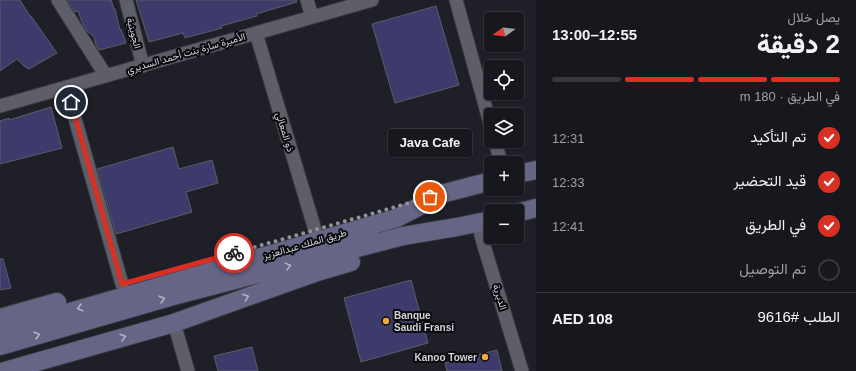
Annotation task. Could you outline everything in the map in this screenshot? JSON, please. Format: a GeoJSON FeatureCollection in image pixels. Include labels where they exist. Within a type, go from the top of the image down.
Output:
{"type":"FeatureCollection","features":[{"type":"Feature","properties":{"kind":"main road"},"geometry":{"type":"LineString","coordinates":[[524,173],[536,170]]}},
{"type":"Feature","properties":{"kind":"main road","name":"طريق الملك عبدالعزيز"},"geometry":{"type":"LineString","coordinates":[[0,332],[397,218],[445,193],[484,182]]}},
{"type":"Feature","properties":{"kind":"main road"},"geometry":{"type":"LineString","coordinates":[[0,318],[445,193]]}},
{"type":"Feature","properties":{"kind":"main road"},"geometry":{"type":"LineString","coordinates":[[524,211],[536,208]]}},
{"type":"Feature","properties":{"kind":"main road","name":"طريق الملك عبدالعزيز"},"geometry":{"type":"LineString","coordinates":[[0,346],[173,296],[403,236],[484,222]]}},
{"type":"Feature","properties":{"kind":"main road"},"geometry":{"type":"LineString","coordinates":[[4,371],[174,323],[317,272],[420,242],[457,227]]}},
{"type":"Feature","properties":{"kind":"street"},"geometry":{"type":"LineString","coordinates":[[58,0],[106,76]]}},
{"type":"Feature","properties":{"kind":"street","name":"الجوينبة"},"geometry":{"type":"LineString","coordinates":[[126,0],[143,66]]}},
{"type":"Feature","properties":{"kind":"street"},"geometry":{"type":"LineString","coordinates":[[307,0],[312,17]]}},
{"type":"Feature","properties":{"kind":"street","name":"الأميرة سارة بنت أحمد السديري"},"geometry":{"type":"LineString","coordinates":[[0,106],[372,0]]}},
{"type":"Feature","properties":{"kind":"street"},"geometry":{"type":"LineString","coordinates":[[456,0],[486,108]]}},
{"type":"Feature","properties":{"kind":"street","name":"ذو المعالي"},"geometry":{"type":"LineString","coordinates":[[256,33],[315,230]]}},
{"type":"Feature","properties":{"kind":"street"},"geometry":{"type":"LineString","coordinates":[[66,87],[122,284]]}},
{"type":"Feature","properties":{"kind":"street","name":"الديرية"},"geometry":{"type":"LineString","coordinates":[[484,244],[522,371]]}},
{"type":"Feature","properties":{"kind":"street"},"geometry":{"type":"LineString","coordinates":[[174,323],[188,371]]}},
{"type":"Feature","properties":{"kind":"building"},"geometry":{"type":"Polygon","coordinates":[[[0,0],[20,0],[57,53],[29,69],[17,59],[0,71],[0,0]]]}},
{"type":"Feature","properties":{"kind":"building"},"geometry":{"type":"Polygon","coordinates":[[[67,0],[111,0],[115,9],[120,30],[121,29],[126,43],[99,50],[94,37],[86,30],[78,11],[75,12],[67,0]]]}},
{"type":"Feature","properties":{"kind":"building"},"geometry":{"type":"Polygon","coordinates":[[[136,0],[296,0],[297,2],[256,14],[257,16],[221,26],[222,28],[185,38],[183,33],[149,42],[136,0]]]}},
{"type":"Feature","properties":{"kind":"building"},"geometry":{"type":"Polygon","coordinates":[[[436,6],[459,85],[395,103],[372,24],[436,6]]]}},
{"type":"Feature","properties":{"kind":"building"},"geometry":{"type":"Polygon","coordinates":[[[51,107],[62,148],[0,164],[0,121],[9,118],[9,120],[51,107]]]}},
{"type":"Feature","properties":{"kind":"building"},"geometry":{"type":"Polygon","coordinates":[[[173,147],[179,169],[212,160],[218,183],[186,192],[192,212],[116,234],[97,169],[173,147]]]}},
{"type":"Feature","properties":{"kind":"building"},"geometry":{"type":"Polygon","coordinates":[[[0,259],[3,259],[11,288],[0,290],[0,259]]]}},
{"type":"Feature","properties":{"kind":"building","name":"Banque Saudi Fransi"},"geometry":{"type":"Polygon","coordinates":[[[411,280],[428,343],[361,362],[344,298],[411,280]]]}},
{"type":"Feature","properties":{"kind":"building"},"geometry":{"type":"Polygon","coordinates":[[[252,347],[258,371],[218,371],[214,356],[252,347]]]}},
{"type":"Feature","properties":{"kind":"building","name":"Kanoo Tower"},"geometry":{"type":"Polygon","coordinates":[[[497,350],[502,371],[447,371],[445,363],[497,350]]]}},
{"type":"Feature","properties":{"kind":"way so far"},"geometry":{"type":"LineString","coordinates":[[234,253],[430,197]]}},
{"type":"Feature","properties":{"kind":"place","name":"Java Cafe"},"geometry":{"type":"Point","coordinates":[430,197]}},
{"type":"Feature","properties":{"kind":"place","name":"Banque Saudi Fransi"},"geometry":{"type":"Point","coordinates":[386,321]}},
{"type":"Feature","properties":{"kind":"place","name":"Kanoo Tower"},"geometry":{"type":"Point","coordinates":[485,357]}},
{"type":"Feature","properties":{"kind":"route"},"geometry":{"type":"LineString","coordinates":[[71,102],[122,284],[234,253]]}}]}
